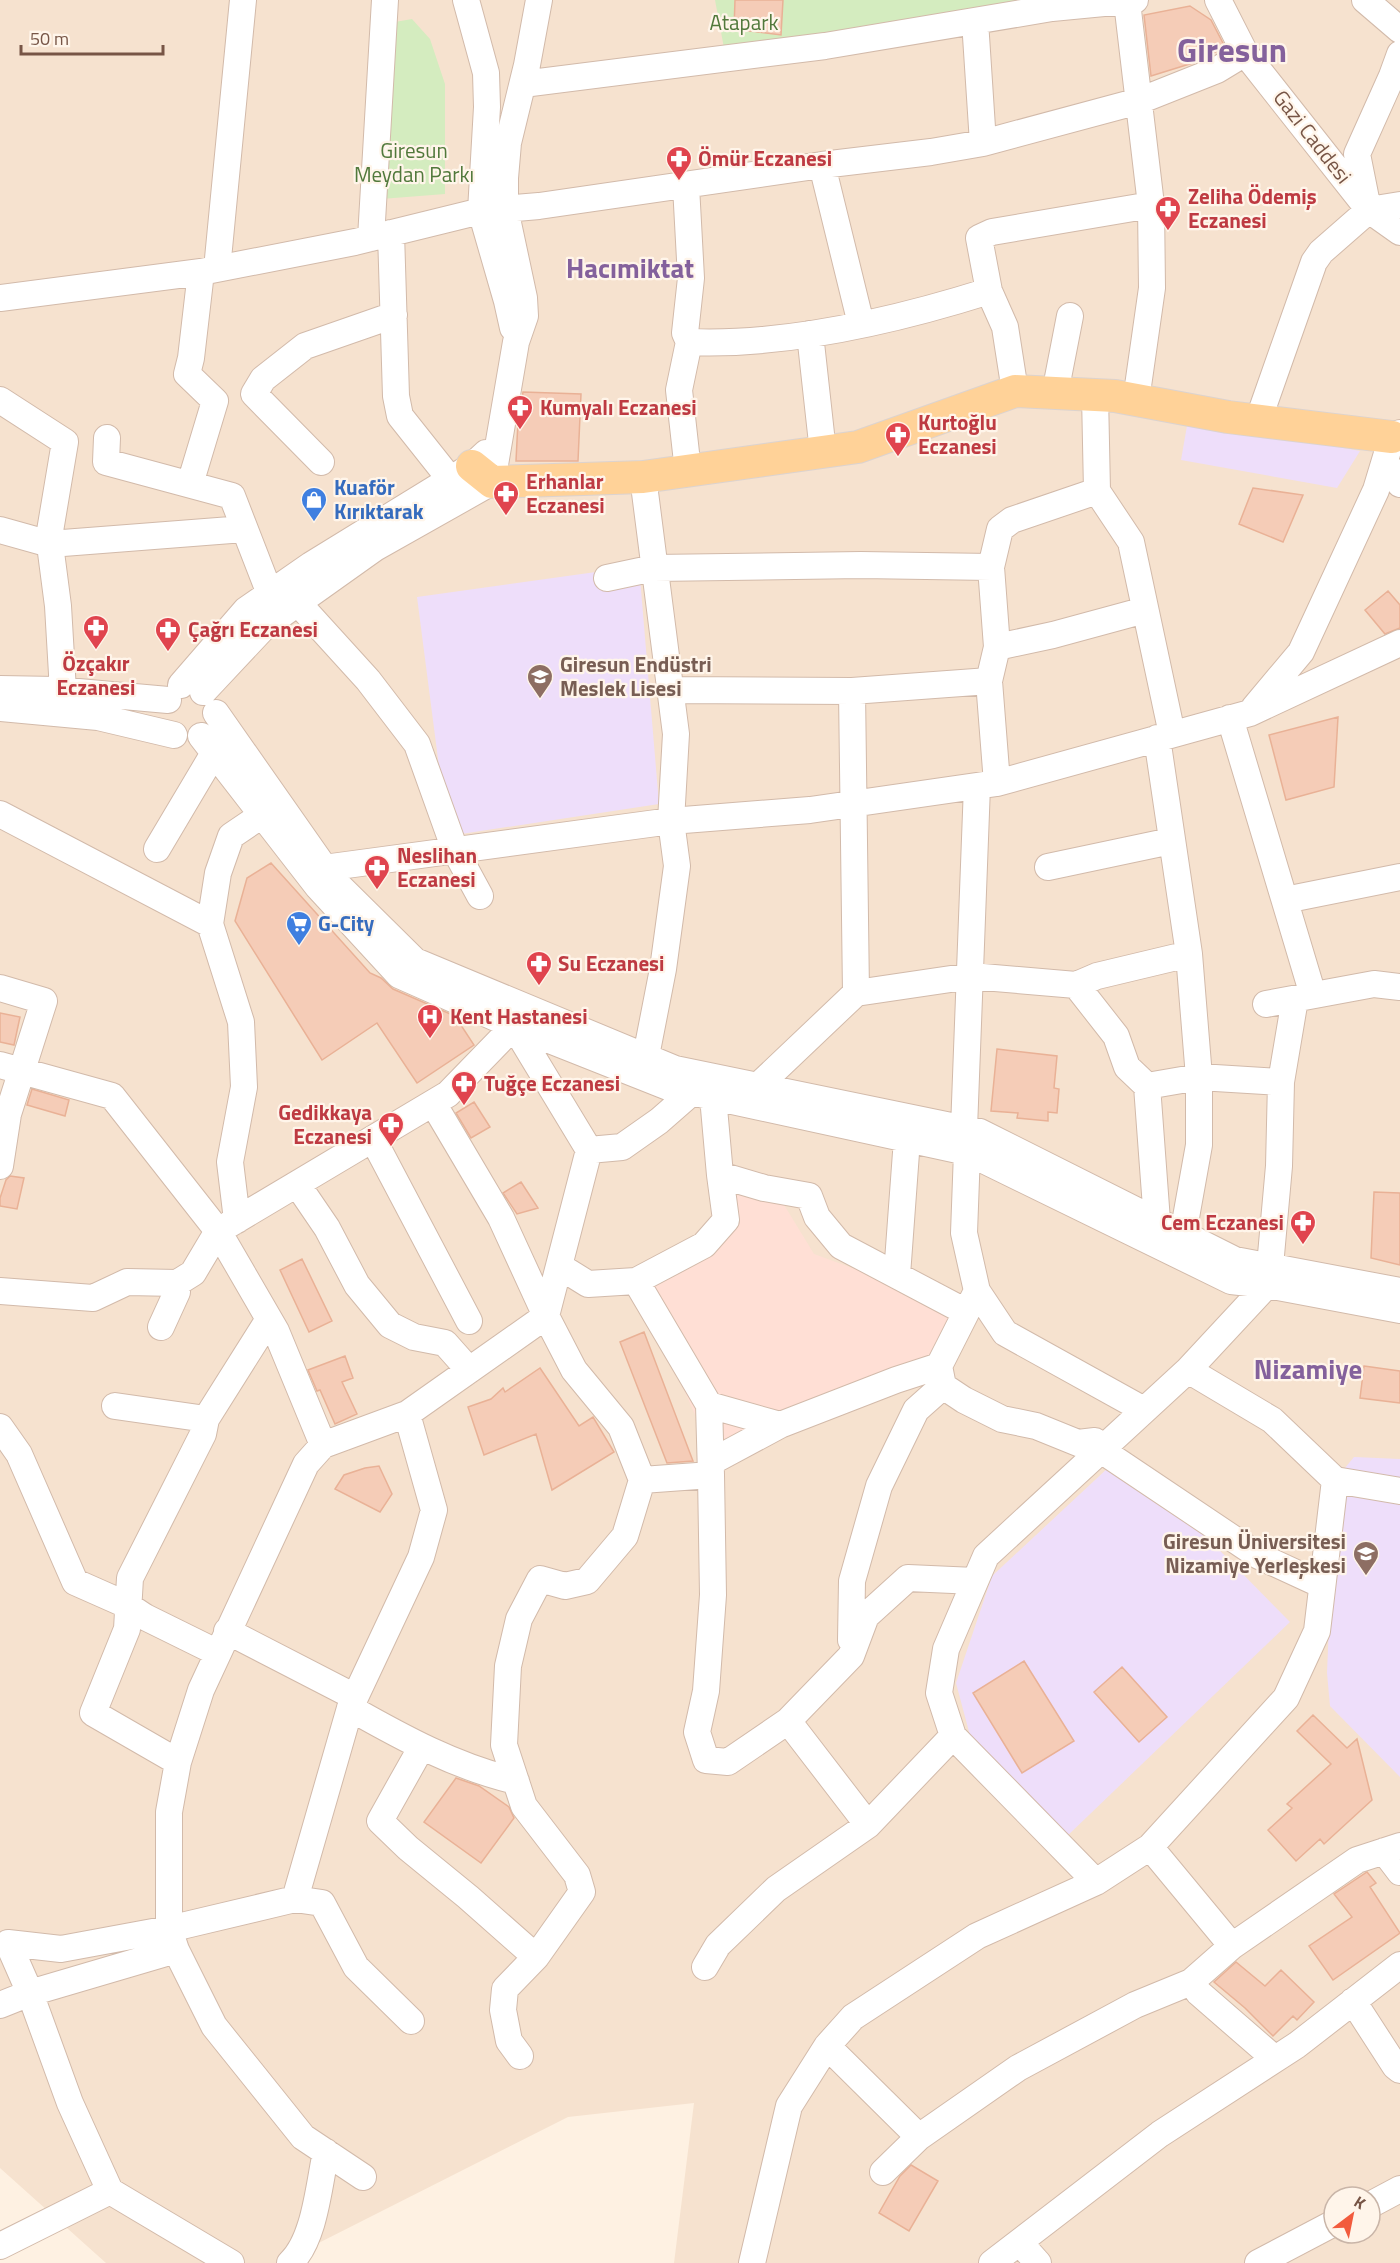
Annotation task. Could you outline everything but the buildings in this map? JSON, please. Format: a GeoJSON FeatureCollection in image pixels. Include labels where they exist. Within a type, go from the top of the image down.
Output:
{"type":"FeatureCollection","features":[{"type":"Feature","properties":{"kind":"main road"},"geometry":{"type":"LineString","coordinates":[[472,476],[643,477],[858,447],[1015,391],[1095,395],[1136,400],[1392,444]]}},
{"type":"Feature","properties":{"kind":"street"},"geometry":{"type":"LineString","coordinates":[[190,484],[215,401],[187,374],[209,270],[243,0]]}},
{"type":"Feature","properties":{"kind":"street"},"geometry":{"type":"LineString","coordinates":[[386,0],[381,236],[394,315],[396,396],[400,416],[472,476]]}},
{"type":"Feature","properties":{"kind":"street"},"geometry":{"type":"LineString","coordinates":[[174,735],[163,719],[192,698],[264,627],[472,476],[502,430],[516,342],[507,301],[493,210],[486,73],[466,0]]}},
{"type":"Feature","properties":{"kind":"street"},"geometry":{"type":"LineString","coordinates":[[493,210],[505,178],[508,144],[523,84],[539,0]]}},
{"type":"Feature","properties":{"kind":"street","name":"Gazi Caddesi"},"geometry":{"type":"LineString","coordinates":[[1218,0],[1245,53],[1369,210],[1400,232]]}},
{"type":"Feature","properties":{"kind":"street"},"geometry":{"type":"LineString","coordinates":[[1365,0],[1400,30]]}},
{"type":"Feature","properties":{"kind":"street"},"geometry":{"type":"LineString","coordinates":[[523,84],[825,46],[975,21],[1047,4],[1131,1],[1151,205],[1152,288],[1136,400]]}},
{"type":"Feature","properties":{"kind":"street"},"geometry":{"type":"LineString","coordinates":[[975,21],[983,143]]}},
{"type":"Feature","properties":{"kind":"street"},"geometry":{"type":"LineString","coordinates":[[0,298],[209,270],[381,236],[493,210],[686,186],[983,143],[1139,101],[1217,70],[1245,53]]}},
{"type":"Feature","properties":{"kind":"street"},"geometry":{"type":"LineString","coordinates":[[1369,210],[1357,154],[1397,69]]}},
{"type":"Feature","properties":{"kind":"street"},"geometry":{"type":"LineString","coordinates":[[822,165],[861,324]]}},
{"type":"Feature","properties":{"kind":"street"},"geometry":{"type":"LineString","coordinates":[[686,186],[691,278],[685,333],[689,342],[679,390],[688,471]]}},
{"type":"Feature","properties":{"kind":"street"},"geometry":{"type":"LineString","coordinates":[[1015,391],[1005,327],[989,291],[979,238],[992,232],[1151,205]]}},
{"type":"Feature","properties":{"kind":"street"},"geometry":{"type":"LineString","coordinates":[[1258,421],[1314,262],[1321,252],[1369,210],[1400,205]]}},
{"type":"Feature","properties":{"kind":"street"},"geometry":{"type":"LineString","coordinates":[[689,342],[716,343],[810,334],[930,309],[989,291]]}},
{"type":"Feature","properties":{"kind":"street"},"geometry":{"type":"LineString","coordinates":[[321,462],[254,394],[264,379],[305,346],[394,315]]}},
{"type":"Feature","properties":{"kind":"street"},"geometry":{"type":"LineString","coordinates":[[1055,393],[1070,316]]}},
{"type":"Feature","properties":{"kind":"street"},"geometry":{"type":"LineString","coordinates":[[810,334],[823,452]]}},
{"type":"Feature","properties":{"kind":"street"},"geometry":{"type":"LineString","coordinates":[[1095,395],[1097,491],[1131,542],[1145,610],[1165,736],[1171,841],[1189,954],[1199,1077],[1199,1145],[1183,1234]]}},
{"type":"Feature","properties":{"kind":"street"},"geometry":{"type":"LineString","coordinates":[[0,400],[65,442],[50,537],[58,606],[63,691]]}},
{"type":"Feature","properties":{"kind":"street"},"geometry":{"type":"LineString","coordinates":[[107,438],[106,462],[232,496],[270,594]]}},
{"type":"Feature","properties":{"kind":"street"},"geometry":{"type":"LineString","coordinates":[[1392,444],[1400,484]]}},
{"type":"Feature","properties":{"kind":"street"},"geometry":{"type":"LineString","coordinates":[[1240,716],[1301,652],[1376,490],[1392,444]]}},
{"type":"Feature","properties":{"kind":"street"},"geometry":{"type":"LineString","coordinates":[[192,698],[246,610],[311,565],[472,476]]}},
{"type":"Feature","properties":{"kind":"street"},"geometry":{"type":"LineString","coordinates":[[643,477],[676,734],[671,821],[677,866],[663,969],[646,1056]]}},
{"type":"Feature","properties":{"kind":"street"},"geometry":{"type":"LineString","coordinates":[[851,1656],[852,1581],[879,1486],[916,1410],[941,1376],[972,1302],[964,1233],[966,1141],[971,976],[987,784],[989,681],[997,647],[990,567],[1000,529],[1012,520],[1097,491]]}},
{"type":"Feature","properties":{"kind":"street"},"geometry":{"type":"LineString","coordinates":[[0,530],[50,544],[244,529]]}},
{"type":"Feature","properties":{"kind":"street"},"geometry":{"type":"LineString","coordinates":[[607,579],[654,568],[861,564],[990,567]]}},
{"type":"Feature","properties":{"kind":"street"},"geometry":{"type":"LineString","coordinates":[[298,603],[368,680],[417,744],[455,850],[480,896]]}},
{"type":"Feature","properties":{"kind":"street"},"geometry":{"type":"LineString","coordinates":[[997,647],[1053,635],[1145,610]]}},
{"type":"Feature","properties":{"kind":"street"},"geometry":{"type":"LineString","coordinates":[[324,868],[671,821],[810,810],[987,784],[1240,716],[1400,643]]}},
{"type":"Feature","properties":{"kind":"street"},"geometry":{"type":"LineString","coordinates":[[670,690],[852,691],[989,681]]}},
{"type":"Feature","properties":{"kind":"street"},"geometry":{"type":"LineString","coordinates":[[0,689],[192,698]]}},
{"type":"Feature","properties":{"kind":"street"},"geometry":{"type":"LineString","coordinates":[[852,691],[856,993]]}},
{"type":"Feature","properties":{"kind":"street"},"geometry":{"type":"LineString","coordinates":[[192,698],[208,745],[415,961],[675,1069],[758,1086],[966,1141],[1232,1281],[1268,1276],[1400,1291]]}},
{"type":"Feature","properties":{"kind":"street"},"geometry":{"type":"LineString","coordinates":[[192,698],[270,808],[318,887],[399,975],[514,1026],[668,1088],[907,1139],[966,1141],[980,1132],[1268,1276],[1400,1310]]}},
{"type":"Feature","properties":{"kind":"street"},"geometry":{"type":"LineString","coordinates":[[0,708],[98,717],[208,745]]}},
{"type":"Feature","properties":{"kind":"street"},"geometry":{"type":"LineString","coordinates":[[1096,1882],[953,1736],[939,1693],[946,1649],[986,1556],[1097,1444],[1144,1410],[1188,1370],[1268,1276],[1279,1166],[1281,1082],[1304,997],[1285,900],[1240,716]]}},
{"type":"Feature","properties":{"kind":"street"},"geometry":{"type":"LineString","coordinates":[[157,849],[208,745]]}},
{"type":"Feature","properties":{"kind":"street"},"geometry":{"type":"LineString","coordinates":[[227,1226],[230,1162],[244,1087],[241,1022],[210,924],[218,873],[231,836],[270,808]]}},
{"type":"Feature","properties":{"kind":"street"},"geometry":{"type":"LineString","coordinates":[[0,814],[210,924]]}},
{"type":"Feature","properties":{"kind":"street"},"geometry":{"type":"LineString","coordinates":[[1048,867],[1171,841]]}},
{"type":"Feature","properties":{"kind":"street"},"geometry":{"type":"LineString","coordinates":[[1285,900],[1400,877]]}},
{"type":"Feature","properties":{"kind":"street"},"geometry":{"type":"LineString","coordinates":[[758,1086],[856,993],[971,976],[1076,985],[1097,976],[1189,954]]}},
{"type":"Feature","properties":{"kind":"street"},"geometry":{"type":"LineString","coordinates":[[1266,1004],[1374,984],[1400,987]]}},
{"type":"Feature","properties":{"kind":"street"},"geometry":{"type":"LineString","coordinates":[[1076,985],[1116,1035],[1127,1067],[1147,1086],[1157,1221]]}},
{"type":"Feature","properties":{"kind":"street"},"geometry":{"type":"LineString","coordinates":[[0,988],[44,1001],[11,1068],[8,1114],[0,1166]]}},
{"type":"Feature","properties":{"kind":"street"},"geometry":{"type":"LineString","coordinates":[[0,1291],[93,1298],[127,1282],[177,1282],[193,1273],[227,1226],[448,1094],[514,1026]]}},
{"type":"Feature","properties":{"kind":"street"},"geometry":{"type":"LineString","coordinates":[[363,2177],[303,2137],[214,2026],[172,1940],[169,1812],[178,1762],[201,1690],[306,1464],[323,1445],[407,1414],[546,1316],[589,1150],[514,1026]]}},
{"type":"Feature","properties":{"kind":"street"},"geometry":{"type":"LineString","coordinates":[[11,1068],[112,1096],[227,1226],[276,1331],[323,1445]]}},
{"type":"Feature","properties":{"kind":"street"},"geometry":{"type":"LineString","coordinates":[[1147,1086],[1199,1077],[1281,1082]]}},
{"type":"Feature","properties":{"kind":"street"},"geometry":{"type":"LineString","coordinates":[[589,1150],[622,1147],[702,1095]]}},
{"type":"Feature","properties":{"kind":"street"},"geometry":{"type":"LineString","coordinates":[[559,1266],[588,1284],[636,1281],[704,1245],[726,1220],[720,1174],[702,1095]]}},
{"type":"Feature","properties":{"kind":"street"},"geometry":{"type":"LineString","coordinates":[[433,1103],[501,1218],[546,1316],[574,1370],[621,1427],[642,1479],[625,1536],[587,1581],[565,1586],[540,1579],[519,1619],[508,1666],[504,1745],[524,1806],[577,1875],[582,1892],[536,1957],[506,1989],[503,2010],[509,2041],[520,2056]]}},
{"type":"Feature","properties":{"kind":"street"},"geometry":{"type":"LineString","coordinates":[[373,1139],[469,1321]]}},
{"type":"Feature","properties":{"kind":"street"},"geometry":{"type":"LineString","coordinates":[[897,1275],[907,1139]]}},
{"type":"Feature","properties":{"kind":"street"},"geometry":{"type":"LineString","coordinates":[[720,1174],[764,1188],[809,1196],[817,1217],[841,1246],[897,1275],[972,1302],[1005,1333],[1144,1410]]}},
{"type":"Feature","properties":{"kind":"street"},"geometry":{"type":"LineString","coordinates":[[297,1184],[327,1228],[357,1285],[390,1325],[414,1337],[445,1343],[469,1370]]}},
{"type":"Feature","properties":{"kind":"street"},"geometry":{"type":"LineString","coordinates":[[636,1281],[709,1405],[713,1595],[706,1691],[696,1732],[706,1760],[728,1761],[788,1720],[851,1656],[866,1616],[908,1578],[975,1581]]}},
{"type":"Feature","properties":{"kind":"street"},"geometry":{"type":"LineString","coordinates":[[161,1327],[177,1292],[177,1282]]}},
{"type":"Feature","properties":{"kind":"street"},"geometry":{"type":"LineString","coordinates":[[178,1762],[93,1713],[127,1629],[130,1578],[203,1434],[206,1419],[269,1319]]}},
{"type":"Feature","properties":{"kind":"street"},"geometry":{"type":"LineString","coordinates":[[1188,1370],[1272,1420],[1335,1480],[1400,1491]]}},
{"type":"Feature","properties":{"kind":"street"},"geometry":{"type":"LineString","coordinates":[[642,1479],[711,1468],[780,1425],[896,1380],[941,1376]]}},
{"type":"Feature","properties":{"kind":"street"},"geometry":{"type":"LineString","coordinates":[[941,1376],[964,1400],[1002,1419],[1036,1426],[1097,1444],[1259,1556],[1323,1585]]}},
{"type":"Feature","properties":{"kind":"street"},"geometry":{"type":"LineString","coordinates":[[709,1405],[780,1425]]}},
{"type":"Feature","properties":{"kind":"street"},"geometry":{"type":"LineString","coordinates":[[115,1406],[206,1419]]}},
{"type":"Feature","properties":{"kind":"street"},"geometry":{"type":"LineString","coordinates":[[295,1899],[352,1703],[421,1557],[434,1510],[407,1414]]}},
{"type":"Feature","properties":{"kind":"street"},"geometry":{"type":"LineString","coordinates":[[0,1427],[19,1454],[75,1582],[127,1605],[145,1617],[223,1642],[352,1703],[421,1748],[486,1774],[516,1781]]}},
{"type":"Feature","properties":{"kind":"street"},"geometry":{"type":"LineString","coordinates":[[752,2263],[789,2106],[826,2046],[854,2017],[977,1936],[1096,1882],[1150,1847],[1286,1698],[1317,1631],[1335,1480]]}},
{"type":"Feature","properties":{"kind":"street"},"geometry":{"type":"LineString","coordinates":[[788,1720],[868,1825]]}},
{"type":"Feature","properties":{"kind":"street"},"geometry":{"type":"LineString","coordinates":[[705,1967],[718,1945],[776,1889],[868,1825],[953,1736]]}},
{"type":"Feature","properties":{"kind":"street"},"geometry":{"type":"LineString","coordinates":[[421,1748],[380,1821],[408,1848],[536,1957]]}},
{"type":"Feature","properties":{"kind":"street"},"geometry":{"type":"LineString","coordinates":[[1150,1847],[1232,1946]]}},
{"type":"Feature","properties":{"kind":"street"},"geometry":{"type":"LineString","coordinates":[[883,2172],[919,2137],[1018,2068],[1135,2005],[1191,1982],[1232,1946],[1357,1860],[1392,1848],[1400,1872]]}},
{"type":"Feature","properties":{"kind":"street"},"geometry":{"type":"LineString","coordinates":[[0,2006],[172,1940],[295,1899],[322,1903],[356,1967],[411,2021]]}},
{"type":"Feature","properties":{"kind":"street"},"geometry":{"type":"LineString","coordinates":[[4,1941],[61,1949],[172,1940]]}},
{"type":"Feature","properties":{"kind":"street"},"geometry":{"type":"LineString","coordinates":[[4,1941],[30,1993],[70,2103],[110,2192],[231,2263]]}},
{"type":"Feature","properties":{"kind":"street"},"geometry":{"type":"LineString","coordinates":[[992,2263],[1160,2134],[1275,2059],[1400,1965]]}},
{"type":"Feature","properties":{"kind":"street"},"geometry":{"type":"LineString","coordinates":[[1191,1982],[1199,1993],[1275,2059]]}},
{"type":"Feature","properties":{"kind":"street"},"geometry":{"type":"LineString","coordinates":[[1353,2001],[1395,2066],[1400,2070]]}},
{"type":"Feature","properties":{"kind":"street"},"geometry":{"type":"LineString","coordinates":[[826,2046],[919,2137]]}},
{"type":"Feature","properties":{"kind":"street"},"geometry":{"type":"LineString","coordinates":[[290,2263],[296,2258],[308,2234],[326,2152]]}},
{"type":"Feature","properties":{"kind":"street"},"geometry":{"type":"LineString","coordinates":[[1382,2199],[1400,2189]]}},
{"type":"Feature","properties":{"kind":"street"},"geometry":{"type":"LineString","coordinates":[[1,2244],[110,2192]]}},
{"type":"Feature","properties":{"kind":"street"},"geometry":{"type":"LineString","coordinates":[[1258,2263],[1322,2229]]}},
{"type":"Feature","properties":{"kind":"street"},"geometry":{"type":"LineString","coordinates":[[1020,2243],[1038,2263]]}},
{"type":"Feature","properties":{"kind":"shaded area"},"geometry":{"type":"Polygon","coordinates":[[[0,0],[1400,0],[1400,2263],[674,2263],[694,2103],[568,2117],[279,2263],[106,2263],[0,2168],[0,0]]]}},
{"type":"Feature","properties":{"kind":"shaded area"},"geometry":{"type":"Polygon","coordinates":[[[1188,420],[1360,451],[1337,488],[1181,460],[1188,420]]]}},
{"type":"Feature","properties":{"kind":"shaded area","name":"Giresun Endüstri Meslek Lisesi"},"geometry":{"type":"Polygon","coordinates":[[[639,566],[659,804],[448,836],[417,597],[639,566]]]}},
{"type":"Feature","properties":{"kind":"shaded area"},"geometry":{"type":"Polygon","coordinates":[[[720,1175],[775,1190],[814,1254],[956,1306],[939,1366],[711,1451],[636,1281],[726,1220],[720,1175]]]}},
{"type":"Feature","properties":{"kind":"shaded area"},"geometry":{"type":"Polygon","coordinates":[[[1124,1453],[1290,1622],[1064,1839],[976,1758],[956,1683],[992,1576],[1124,1453]]]}},
{"type":"Feature","properties":{"kind":"shaded area","name":"Giresun Üniversitesi Nizamiye Yerleşkesi"},"geometry":{"type":"Polygon","coordinates":[[[1354,1457],[1400,1459],[1400,1777],[1330,1706],[1327,1673],[1335,1480],[1354,1457]]]}},
{"type":"Feature","properties":{"kind":"green space","name":"Atapark"},"geometry":{"type":"Polygon","coordinates":[[[715,0],[1066,0],[724,48],[715,0]]]}},
{"type":"Feature","properties":{"kind":"green space","name":"Giresun Meydan Parkı"},"geometry":{"type":"Polygon","coordinates":[[[412,19],[430,39],[445,84],[445,194],[381,199],[395,22],[412,19]]]}},
{"type":"Feature","properties":{"kind":"place","name":"Ömür Eczanesi"},"geometry":{"type":"Point","coordinates":[679,182]}},
{"type":"Feature","properties":{"kind":"place","name":"Zeliha Ödemiş Eczanesi"},"geometry":{"type":"Point","coordinates":[1168,232]}},
{"type":"Feature","properties":{"kind":"place","name":"Kumyalı Eczanesi"},"geometry":{"type":"Point","coordinates":[520,431]}},
{"type":"Feature","properties":{"kind":"place","name":"Kurtoğlu Eczanesi"},"geometry":{"type":"Point","coordinates":[898,458]}},
{"type":"Feature","properties":{"kind":"place","name":"Erhanlar Eczanesi"},"geometry":{"type":"Point","coordinates":[506,517]}},
{"type":"Feature","properties":{"kind":"place","name":"Kuaför Kırıktarak"},"geometry":{"type":"Point","coordinates":[314,523]}},
{"type":"Feature","properties":{"kind":"place","name":"Özçakır Eczanesi"},"geometry":{"type":"Point","coordinates":[96,651]}},
{"type":"Feature","properties":{"kind":"place","name":"Çağrı Eczanesi"},"geometry":{"type":"Point","coordinates":[168,653]}},
{"type":"Feature","properties":{"kind":"place","name":"Giresun Endüstri Meslek Lisesi"},"geometry":{"type":"Point","coordinates":[540,700]}},
{"type":"Feature","properties":{"kind":"place","name":"Neslihan Eczanesi"},"geometry":{"type":"Point","coordinates":[377,891]}},
{"type":"Feature","properties":{"kind":"place","name":"G-City"},"geometry":{"type":"Point","coordinates":[299,947]}},
{"type":"Feature","properties":{"kind":"place","name":"Su Eczanesi"},"geometry":{"type":"Point","coordinates":[539,987]}},
{"type":"Feature","properties":{"kind":"place","name":"Kent Hastanesi"},"geometry":{"type":"Point","coordinates":[430,1040]}},
{"type":"Feature","properties":{"kind":"place","name":"Tuğçe Eczanesi"},"geometry":{"type":"Point","coordinates":[464,1107]}},
{"type":"Feature","properties":{"kind":"place","name":"Gedikkaya Eczanesi"},"geometry":{"type":"Point","coordinates":[391,1148]}},
{"type":"Feature","properties":{"kind":"place","name":"Cem Eczanesi"},"geometry":{"type":"Point","coordinates":[1303,1246]}},
{"type":"Feature","properties":{"kind":"place","name":"Giresun Üniversitesi Nizamiye Yerleşkesi"},"geometry":{"type":"Point","coordinates":[1366,1577]}},
{"type":"Feature","properties":{"kind":"district","name":"Giresun"},"geometry":{"type":"Point","coordinates":[1232,50]}},
{"type":"Feature","properties":{"kind":"district","name":"Hacımiktat"},"geometry":{"type":"Point","coordinates":[630,269]}},
{"type":"Feature","properties":{"kind":"district","name":"Nizamiye"},"geometry":{"type":"Point","coordinates":[1308,1370]}}]}
